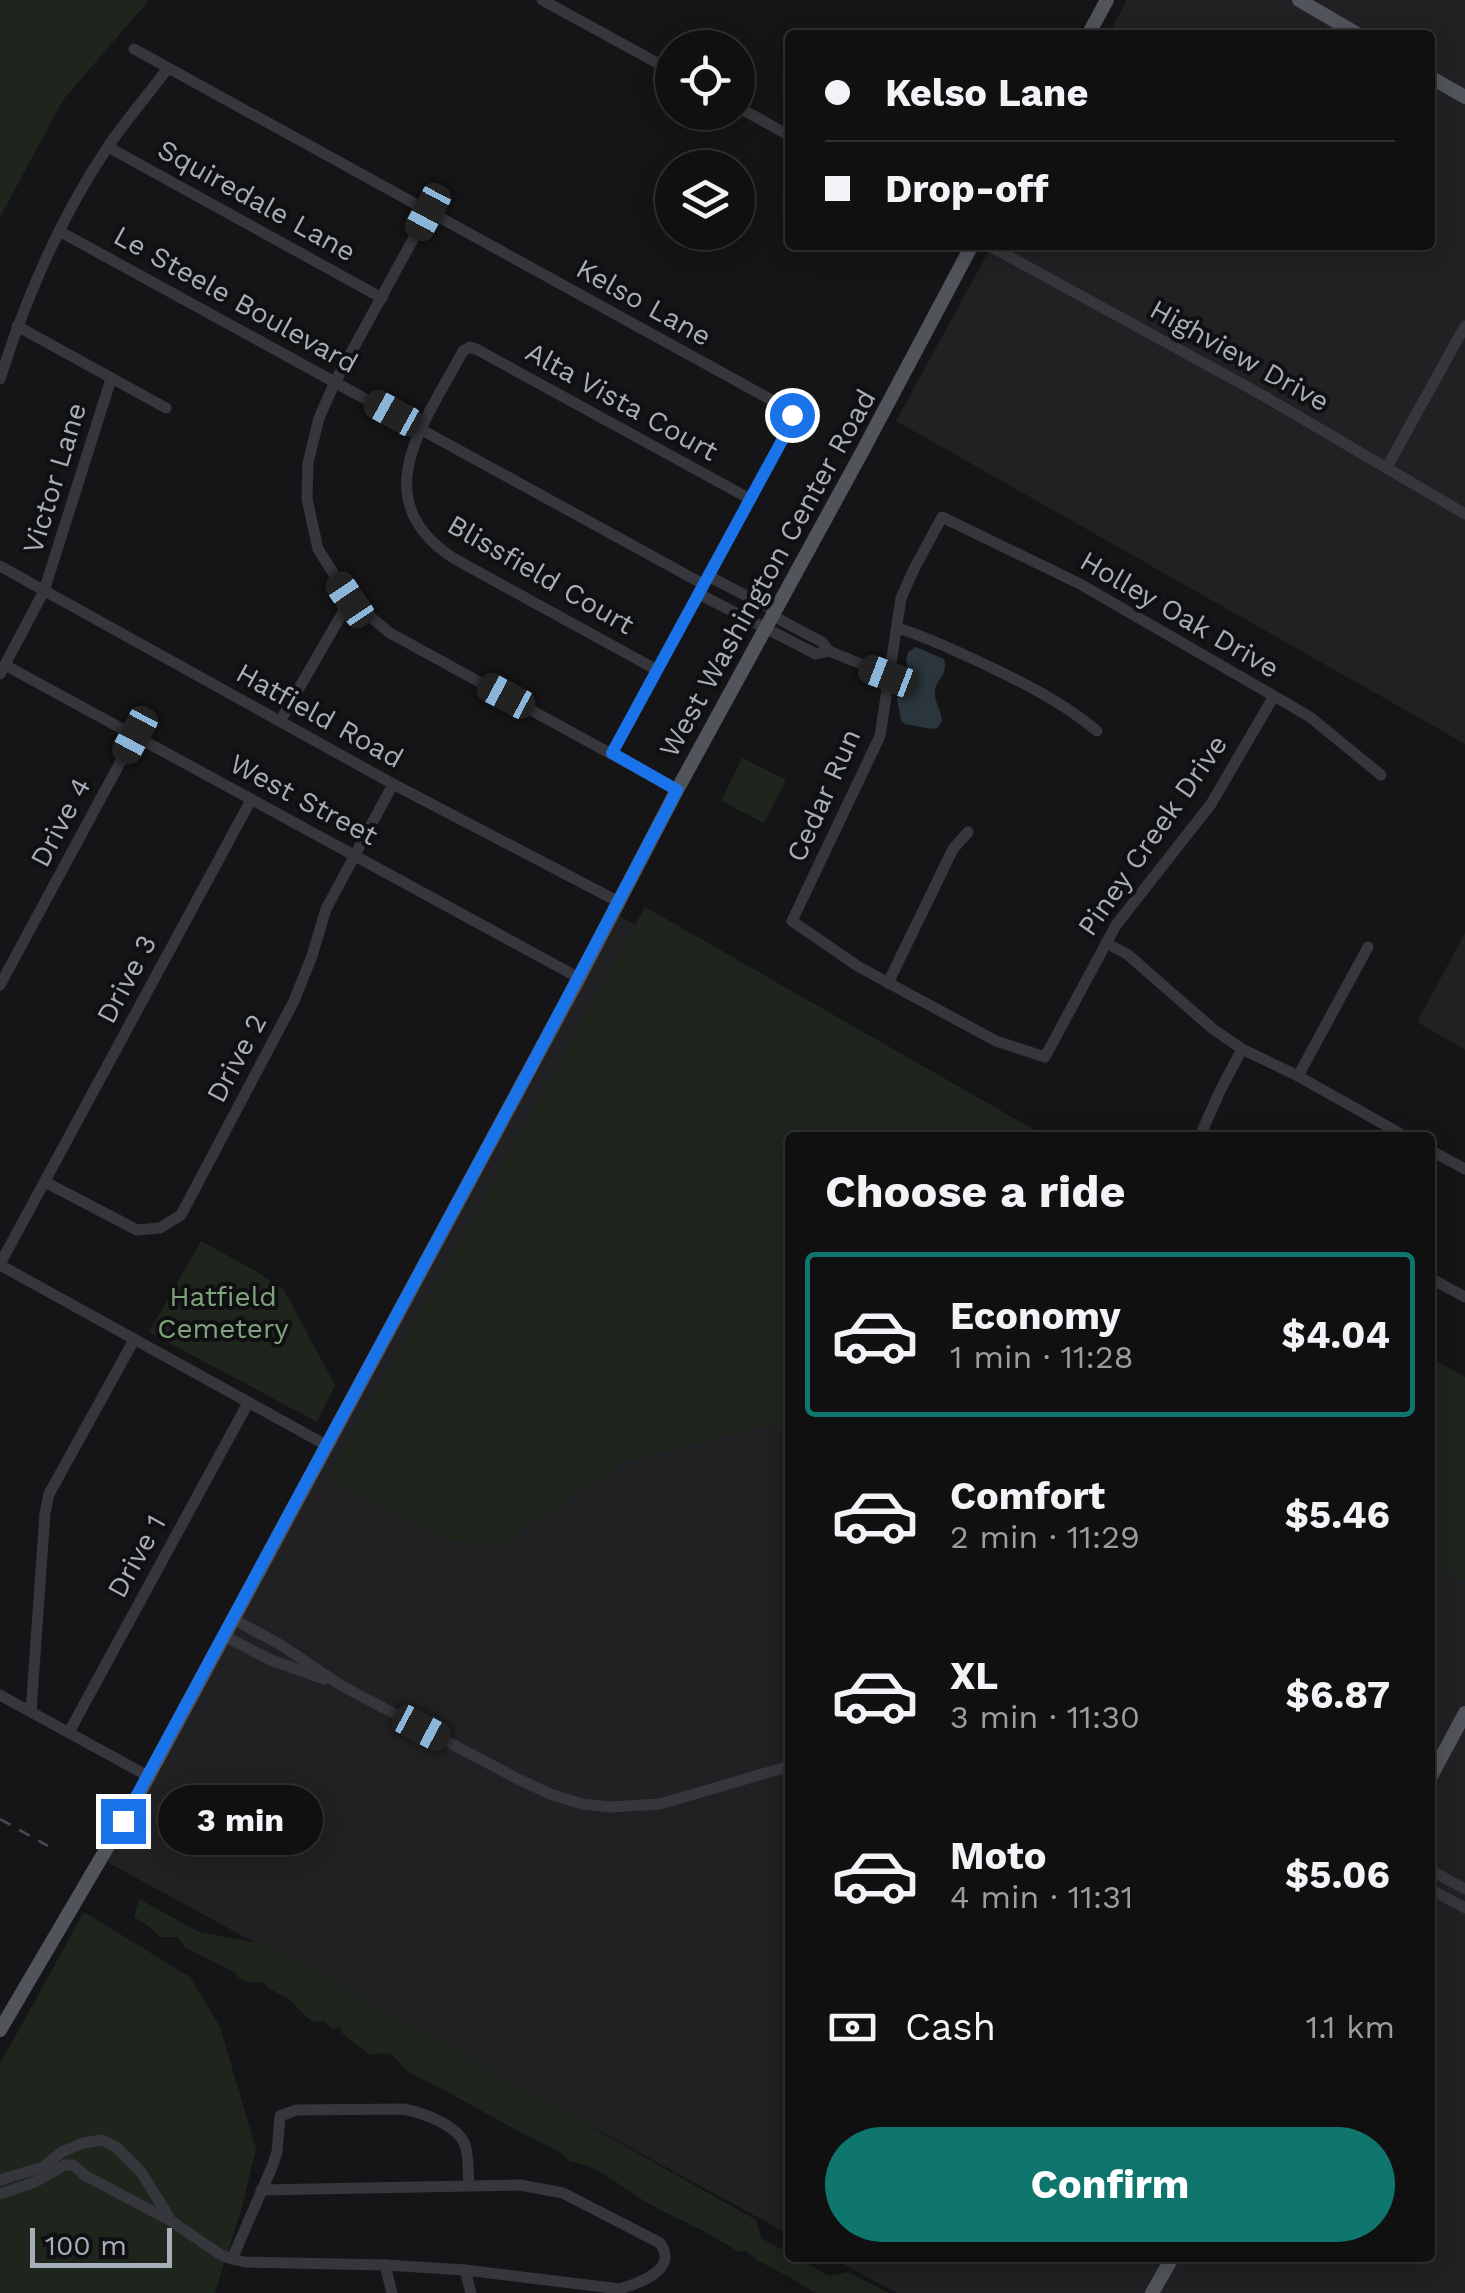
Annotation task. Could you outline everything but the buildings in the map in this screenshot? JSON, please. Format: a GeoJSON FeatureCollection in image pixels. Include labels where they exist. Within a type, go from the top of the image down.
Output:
{"type":"FeatureCollection","features":[{"type":"Feature","properties":{"kind":"main road"},"geometry":{"type":"LineString","coordinates":[[1091,30],[1107,0]]}},
{"type":"Feature","properties":{"kind":"main road"},"geometry":{"type":"LineString","coordinates":[[1299,0],[1350,30]]}},
{"type":"Feature","properties":{"kind":"main road"},"geometry":{"type":"LineString","coordinates":[[1435,80],[1465,97]]}},
{"type":"Feature","properties":{"kind":"main road","name":"West Washington Center Road"},"geometry":{"type":"LineString","coordinates":[[0,2030],[148,1776],[969,250]]}},
{"type":"Feature","properties":{"kind":"main road"},"geometry":{"type":"LineString","coordinates":[[1435,1769],[1465,1713]]}},
{"type":"Feature","properties":{"kind":"main road"},"geometry":{"type":"LineString","coordinates":[[1152,2293],[1170,2262]]}},
{"type":"Feature","properties":{"kind":"street"},"geometry":{"type":"LineString","coordinates":[[542,0],[655,62]]}},
{"type":"Feature","properties":{"kind":"street","name":"Kelso Lane"},"geometry":{"type":"LineString","coordinates":[[134,50],[786,408],[792,415],[791,424],[612,753]]}},
{"type":"Feature","properties":{"kind":"street"},"geometry":{"type":"LineString","coordinates":[[0,379],[34,282],[59,231],[108,146],[168,68]]}},
{"type":"Feature","properties":{"kind":"street"},"geometry":{"type":"LineString","coordinates":[[755,116],[785,133]]}},
{"type":"Feature","properties":{"kind":"street","name":"Squiredale Lane"},"geometry":{"type":"LineString","coordinates":[[108,146],[382,298]]}},
{"type":"Feature","properties":{"kind":"street"},"geometry":{"type":"LineString","coordinates":[[428,212],[319,418],[308,463],[307,499],[318,549],[350,600],[390,633],[677,790]]}},
{"type":"Feature","properties":{"kind":"street","name":"Le Steele Boulevard"},"geometry":{"type":"LineString","coordinates":[[59,231],[772,619]]}},
{"type":"Feature","properties":{"kind":"street","name":"Highview Drive"},"geometry":{"type":"LineString","coordinates":[[997,250],[1188,354],[1465,514]]}},
{"type":"Feature","properties":{"kind":"street"},"geometry":{"type":"LineString","coordinates":[[17,326],[166,408]]}},
{"type":"Feature","properties":{"kind":"street"},"geometry":{"type":"LineString","coordinates":[[1387,467],[1465,326]]}},
{"type":"Feature","properties":{"kind":"street","name":"Alta Vista Court"},"geometry":{"type":"LineString","coordinates":[[470,347],[750,499]]}},
{"type":"Feature","properties":{"kind":"street","name":"Blissfield Court"},"geometry":{"type":"LineString","coordinates":[[470,347],[463,352],[410,455],[404,483],[408,507],[419,528],[453,558],[657,670]]}},
{"type":"Feature","properties":{"kind":"street","name":"Victor Lane"},"geometry":{"type":"LineString","coordinates":[[3,669],[44,591],[111,379]]}},
{"type":"Feature","properties":{"kind":"street","name":"Cedar Run"},"geometry":{"type":"LineString","coordinates":[[888,983],[792,921],[880,736],[902,598],[942,516]]}},
{"type":"Feature","properties":{"kind":"street","name":"Holley Oak Drive"},"geometry":{"type":"LineString","coordinates":[[942,516],[1080,584],[1274,696],[1310,718],[1381,774]]}},
{"type":"Feature","properties":{"kind":"street","name":"Hatfield Road"},"geometry":{"type":"LineString","coordinates":[[0,566],[393,784],[619,902]]}},
{"type":"Feature","properties":{"kind":"street","name":"Le Steele Boulevard"},"geometry":{"type":"LineString","coordinates":[[704,584],[772,619]]}},
{"type":"Feature","properties":{"kind":"street"},"geometry":{"type":"LineString","coordinates":[[280,722],[350,600]]}},
{"type":"Feature","properties":{"kind":"street"},"geometry":{"type":"LineString","coordinates":[[772,619],[822,642],[829,651],[888,676]]}},
{"type":"Feature","properties":{"kind":"street"},"geometry":{"type":"LineString","coordinates":[[897,628],[1016,679],[1077,714],[1097,731]]}},
{"type":"Feature","properties":{"kind":"street","name":"West Street"},"geometry":{"type":"LineString","coordinates":[[3,669],[135,735],[579,978]]}},
{"type":"Feature","properties":{"kind":"street","name":"Piney Creek Drive"},"geometry":{"type":"LineString","coordinates":[[888,983],[996,1042],[1045,1057],[1116,926],[1211,804],[1274,696]]}},
{"type":"Feature","properties":{"kind":"street","name":"Drive 4"},"geometry":{"type":"LineString","coordinates":[[0,985],[135,735]]}},
{"type":"Feature","properties":{"kind":"street","name":"Drive 2"},"geometry":{"type":"LineString","coordinates":[[45,1182],[137,1230],[160,1228],[181,1215],[294,1002],[326,909],[393,784]]}},
{"type":"Feature","properties":{"kind":"street","name":"Drive 3"},"geometry":{"type":"LineString","coordinates":[[0,1265],[251,800]]}},
{"type":"Feature","properties":{"kind":"street"},"geometry":{"type":"LineString","coordinates":[[888,983],[953,849],[968,832]]}},
{"type":"Feature","properties":{"kind":"street"},"geometry":{"type":"LineString","coordinates":[[1106,942],[1127,954],[1212,1029],[1242,1049],[1397,1132]]}},
{"type":"Feature","properties":{"kind":"street"},"geometry":{"type":"LineString","coordinates":[[1298,1076],[1368,948]]}},
{"type":"Feature","properties":{"kind":"street"},"geometry":{"type":"LineString","coordinates":[[1203,1132],[1242,1049]]}},
{"type":"Feature","properties":{"kind":"street"},"geometry":{"type":"LineString","coordinates":[[1435,1153],[1465,1169]]}},
{"type":"Feature","properties":{"kind":"street"},"geometry":{"type":"LineString","coordinates":[[0,1265],[326,1445]]}},
{"type":"Feature","properties":{"kind":"street"},"geometry":{"type":"LineString","coordinates":[[1435,1281],[1465,1298]]}},
{"type":"Feature","properties":{"kind":"street"},"geometry":{"type":"LineString","coordinates":[[31,1712],[45,1513],[50,1494],[134,1340]]}},
{"type":"Feature","properties":{"kind":"street","name":"Drive 1"},"geometry":{"type":"LineString","coordinates":[[68,1732],[248,1403]]}},
{"type":"Feature","properties":{"kind":"street"},"geometry":{"type":"LineString","coordinates":[[233,1619],[342,1686],[518,1779],[582,1804],[660,1804],[785,1767]]}},
{"type":"Feature","properties":{"kind":"street"},"geometry":{"type":"LineString","coordinates":[[224,1636],[271,1660],[342,1686]]}},
{"type":"Feature","properties":{"kind":"street"},"geometry":{"type":"LineString","coordinates":[[0,1695],[148,1776]]}},
{"type":"Feature","properties":{"kind":"street"},"geometry":{"type":"LineString","coordinates":[[1435,1873],[1465,1889]]}},
{"type":"Feature","properties":{"kind":"street"},"geometry":{"type":"LineString","coordinates":[[1435,1892],[1465,1908]]}},
{"type":"Feature","properties":{"kind":"street"},"geometry":{"type":"LineString","coordinates":[[232,2259],[277,2152],[280,2116],[296,2110],[416,2112],[459,2136],[465,2145],[469,2185]]}},
{"type":"Feature","properties":{"kind":"street"},"geometry":{"type":"LineString","coordinates":[[0,2180],[44,2166],[83,2143],[102,2140],[116,2147],[141,2172],[171,2221]]}},
{"type":"Feature","properties":{"kind":"street"},"geometry":{"type":"LineString","coordinates":[[0,2194],[73,2165],[232,2259],[245,2262],[465,2270],[620,2289],[658,2271],[666,2256],[660,2243],[562,2193],[520,2185],[260,2190]]}},
{"type":"Feature","properties":{"kind":"street"},"geometry":{"type":"LineString","coordinates":[[384,2265],[392,2293]]}},
{"type":"Feature","properties":{"kind":"street"},"geometry":{"type":"LineString","coordinates":[[465,2270],[472,2293]]}},
{"type":"Feature","properties":{"kind":"shaded area"},"geometry":{"type":"Polygon","coordinates":[[[1127,0],[1465,0],[1465,744],[896,421],[989,250],[1435,250],[1435,30],[1111,30],[1127,0]]]}},
{"type":"Feature","properties":{"kind":"shaded area"},"geometry":{"type":"Polygon","coordinates":[[[916,647],[944,659],[945,670],[935,689],[942,721],[937,728],[905,724],[901,720],[897,699],[910,678],[908,652],[916,647]]]}},
{"type":"Feature","properties":{"kind":"shaded area"},"geometry":{"type":"Polygon","coordinates":[[[618,915],[1004,1132],[785,1132],[785,2232],[107,1862],[618,915]]]}},
{"type":"Feature","properties":{"kind":"shaded area"},"geometry":{"type":"Polygon","coordinates":[[[1465,933],[1465,1050],[1417,1022],[1465,933]]]}},
{"type":"Feature","properties":{"kind":"shaded area"},"geometry":{"type":"Polygon","coordinates":[[[1435,1375],[1465,1392],[1465,2293],[897,2293],[839,2262],[1435,2262],[1435,1375]]]}},
{"type":"Feature","properties":{"kind":"green space"},"geometry":{"type":"Polygon","coordinates":[[[0,0],[149,0],[63,100],[0,217],[0,0]]]}},
{"type":"Feature","properties":{"kind":"green space"},"geometry":{"type":"Polygon","coordinates":[[[742,758],[786,780],[764,823],[721,801],[742,758]]]}},
{"type":"Feature","properties":{"kind":"green space"},"geometry":{"type":"Polygon","coordinates":[[[645,907],[1038,1132],[785,1132],[785,1432],[771,1424],[625,1462],[498,1547],[437,1538],[328,1478],[645,907]]]}},
{"type":"Feature","properties":{"kind":"green space","name":"Hatfield Cemetery"},"geometry":{"type":"Polygon","coordinates":[[[201,1241],[284,1290],[335,1385],[317,1422],[149,1332],[201,1241]]]}},
{"type":"Feature","properties":{"kind":"green space"},"geometry":{"type":"Polygon","coordinates":[[[1435,1360],[1465,1377],[1465,1582],[1435,1566],[1435,1360]]]}},
{"type":"Feature","properties":{"kind":"green space"},"geometry":{"type":"Polygon","coordinates":[[[139,1899],[199,1932],[269,1945],[756,2220],[761,2238],[785,2251],[785,2262],[804,2262],[829,2276],[848,2272],[889,2293],[816,2293],[745,2251],[738,2252],[646,2202],[600,2172],[569,2161],[558,2151],[414,2075],[392,2055],[370,2055],[342,2033],[340,2027],[332,2029],[324,2021],[314,2022],[263,1982],[243,1980],[184,1947],[178,1937],[159,1937],[134,1917],[139,1899]]]}},
{"type":"Feature","properties":{"kind":"green space"},"geometry":{"type":"Polygon","coordinates":[[[84,1912],[190,1977],[220,2027],[256,2149],[215,2293],[0,2293],[0,2064],[84,1912]]]}},
{"type":"Feature","properties":{"kind":"railway"},"geometry":{"type":"LineString","coordinates":[[0,1819],[48,1846]]}},
{"type":"Feature","properties":{"kind":"route"},"geometry":{"type":"LineString","coordinates":[[123,1821],[677,790],[612,753],[791,424],[792,415]]}}]}
